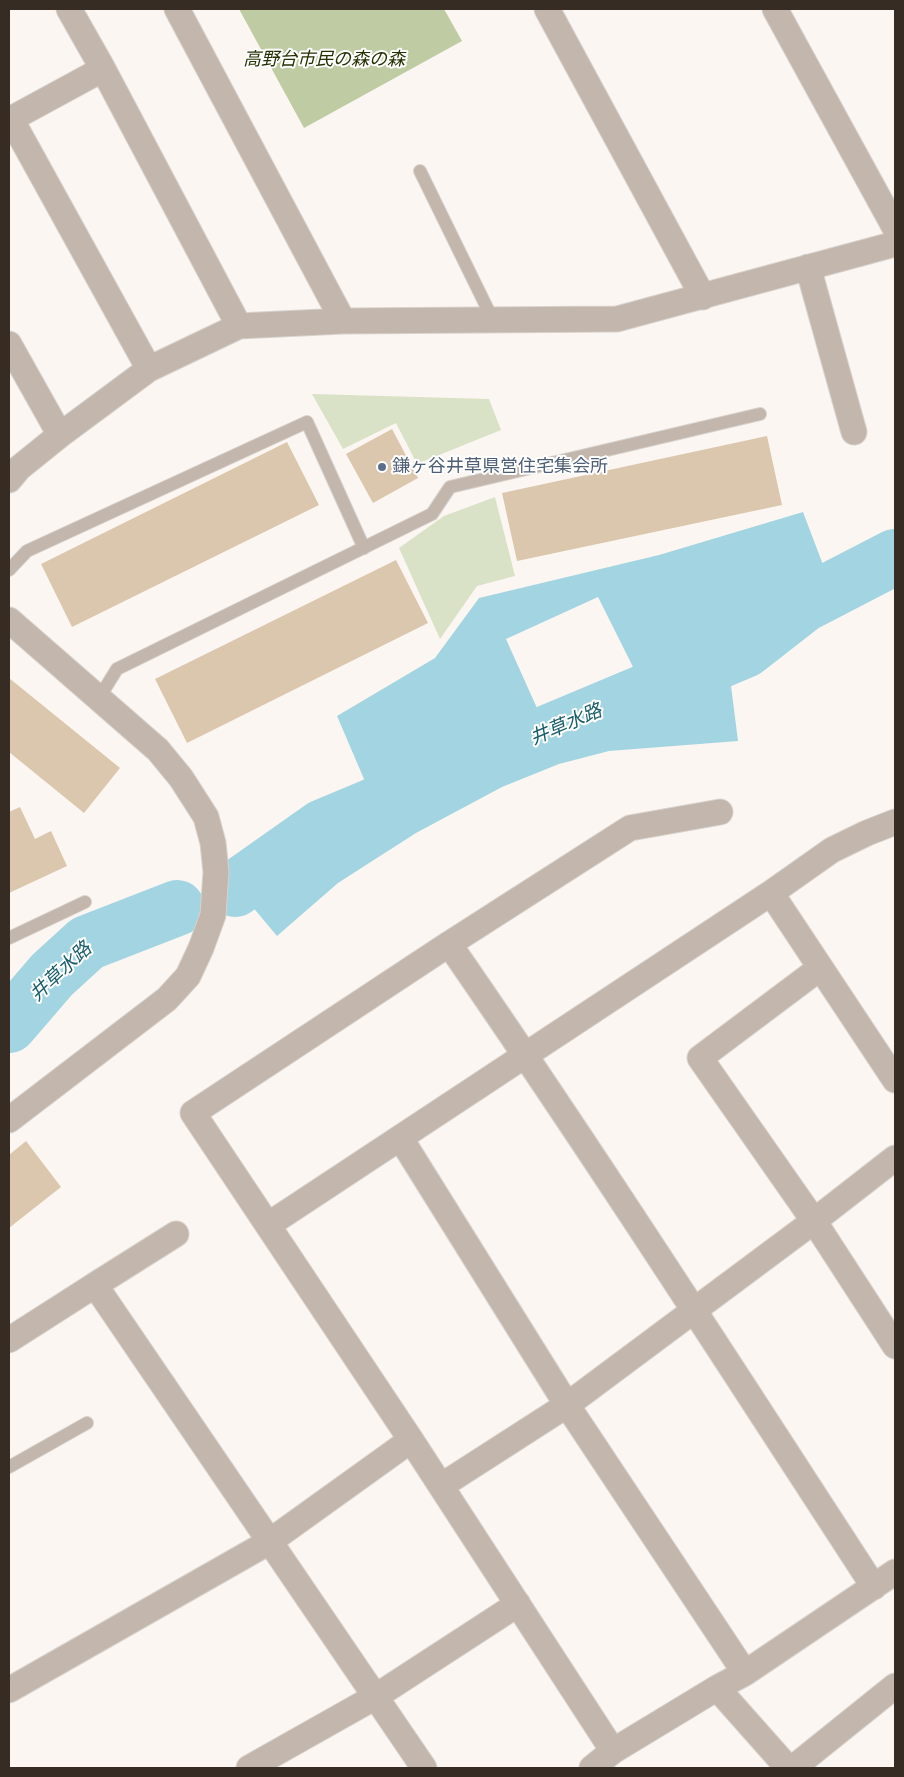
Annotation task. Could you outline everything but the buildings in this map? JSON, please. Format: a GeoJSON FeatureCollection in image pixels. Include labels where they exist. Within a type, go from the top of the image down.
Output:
{"type":"FeatureCollection","features":[{"type":"Feature","properties":{"kind":"street"},"geometry":{"type":"LineString","coordinates":[[69,9],[103,69],[239,326]]}},
{"type":"Feature","properties":{"kind":"street"},"geometry":{"type":"LineString","coordinates":[[177,9],[343,321]]}},
{"type":"Feature","properties":{"kind":"street"},"geometry":{"type":"LineString","coordinates":[[547,9],[703,297]]}},
{"type":"Feature","properties":{"kind":"street"},"geometry":{"type":"LineString","coordinates":[[774,9],[895,228]]}},
{"type":"Feature","properties":{"kind":"street"},"geometry":{"type":"LineString","coordinates":[[103,69],[11,119],[148,369]]}},
{"type":"Feature","properties":{"kind":"street"},"geometry":{"type":"LineString","coordinates":[[12,466],[60,435],[148,369],[239,326],[343,321],[617,319],[895,244]]}},
{"type":"Feature","properties":{"kind":"street"},"geometry":{"type":"LineString","coordinates":[[808,268],[854,432]]}},
{"type":"Feature","properties":{"kind":"street"},"geometry":{"type":"LineString","coordinates":[[9,344],[60,435]]}},
{"type":"Feature","properties":{"kind":"street"},"geometry":{"type":"LineString","coordinates":[[9,620],[158,750],[181,778],[206,817],[213,844],[216,872],[213,915],[188,976],[167,999],[9,1120]]}},
{"type":"Feature","properties":{"kind":"street"},"geometry":{"type":"LineString","coordinates":[[613,1751],[411,1440],[193,1113],[449,944],[630,828],[720,812]]}},
{"type":"Feature","properties":{"kind":"street"},"geometry":{"type":"LineString","coordinates":[[268,1225],[771,893],[832,850],[895,822]]}},
{"type":"Feature","properties":{"kind":"street"},"geometry":{"type":"LineString","coordinates":[[771,893],[895,1080]]}},
{"type":"Feature","properties":{"kind":"street"},"geometry":{"type":"LineString","coordinates":[[449,944],[526,1055],[874,1587]]}},
{"type":"Feature","properties":{"kind":"street"},"geometry":{"type":"LineString","coordinates":[[820,968],[700,1058],[814,1221],[895,1346]]}},
{"type":"Feature","properties":{"kind":"street"},"geometry":{"type":"LineString","coordinates":[[401,1139],[567,1405],[745,1673]]}},
{"type":"Feature","properties":{"kind":"street"},"geometry":{"type":"LineString","coordinates":[[441,1486],[567,1405],[814,1221],[895,1158]]}},
{"type":"Feature","properties":{"kind":"street"},"geometry":{"type":"LineString","coordinates":[[9,1340],[176,1234]]}},
{"type":"Feature","properties":{"kind":"street"},"geometry":{"type":"LineString","coordinates":[[95,1285],[424,1768]]}},
{"type":"Feature","properties":{"kind":"street"},"geometry":{"type":"LineString","coordinates":[[9,1690],[269,1542],[411,1440]]}},
{"type":"Feature","properties":{"kind":"street"},"geometry":{"type":"LineString","coordinates":[[592,1768],[613,1751],[745,1673],[895,1572]]}},
{"type":"Feature","properties":{"kind":"street"},"geometry":{"type":"LineString","coordinates":[[249,1768],[375,1696],[518,1604]]}},
{"type":"Feature","properties":{"kind":"street"},"geometry":{"type":"LineString","coordinates":[[717,1688],[788,1768]]}},
{"type":"Feature","properties":{"kind":"street"},"geometry":{"type":"LineString","coordinates":[[793,1768],[894,1690]]}},
{"type":"Feature","properties":{"kind":"lane"},"geometry":{"type":"LineString","coordinates":[[420,172],[493,320]]}},
{"type":"Feature","properties":{"kind":"lane"},"geometry":{"type":"LineString","coordinates":[[99,698],[117,669],[432,514],[450,487],[760,414]]}},
{"type":"Feature","properties":{"kind":"lane"},"geometry":{"type":"LineString","coordinates":[[9,570],[27,551],[307,422],[364,548]]}},
{"type":"Feature","properties":{"kind":"lane"},"geometry":{"type":"LineString","coordinates":[[9,938],[85,902]]}},
{"type":"Feature","properties":{"kind":"lane"},"geometry":{"type":"LineString","coordinates":[[9,1467],[87,1423]]}},
{"type":"Feature","properties":{"kind":"green space","name":"高野台市民の森の森"},"geometry":{"type":"Polygon","coordinates":[[[239,9],[444,9],[462,41],[304,128],[239,9]]]}},
{"type":"Feature","properties":{"kind":"green space"},"geometry":{"type":"Polygon","coordinates":[[[312,394],[489,399],[501,430],[417,464],[396,423],[343,449],[312,394]]]}},
{"type":"Feature","properties":{"kind":"green space"},"geometry":{"type":"Polygon","coordinates":[[[495,497],[515,576],[477,586],[440,639],[399,548],[444,516],[495,497]]]}},
{"type":"Feature","properties":{"kind":"water"},"geometry":{"type":"Polygon","coordinates":[[[803,512],[825,570],[789,587],[738,628],[638,677],[598,597],[506,639],[541,717],[367,786],[337,716],[435,658],[479,598],[659,555],[803,512]]]}},
{"type":"Feature","properties":{"kind":"water"},"geometry":{"type":"Polygon","coordinates":[[[730,678],[738,741],[609,751],[559,764],[502,787],[416,833],[338,883],[277,936],[251,905],[320,852],[342,840],[598,737],[730,678]]]}},
{"type":"Feature","properties":{"kind":"waterway","name":"井草水路"},"geometry":{"type":"LineString","coordinates":[[235,889],[323,827],[745,650],[804,604],[895,557]]}},
{"type":"Feature","properties":{"kind":"waterway","name":"井草水路"},"geometry":{"type":"LineString","coordinates":[[9,1025],[52,975],[87,943],[177,908]]}},
{"type":"Feature","properties":{"kind":"place","name":"鎌ヶ谷井草県営住宅集会所"},"geometry":{"type":"Point","coordinates":[382,467]}}]}
